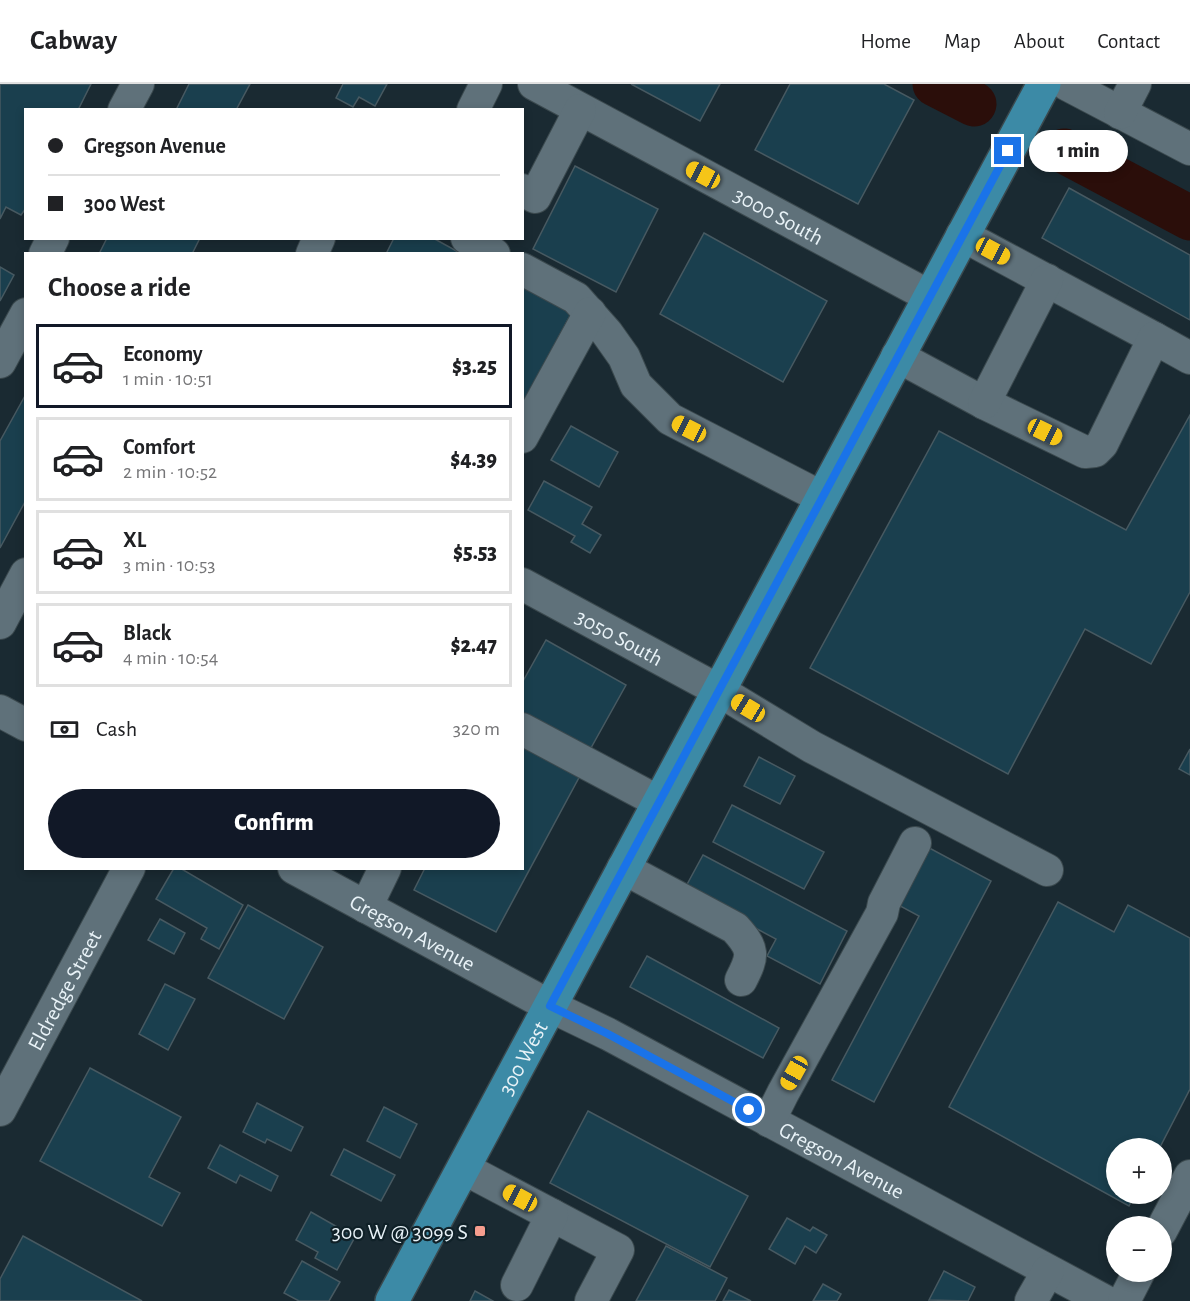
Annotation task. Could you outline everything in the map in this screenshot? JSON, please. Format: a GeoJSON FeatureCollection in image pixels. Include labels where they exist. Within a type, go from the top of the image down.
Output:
{"type":"FeatureCollection","features":[{"type":"Feature","properties":{"kind":"main road","name":"300 West"},"geometry":{"type":"LineString","coordinates":[[392,1301],[929,296],[1047,85]]}},
{"type":"Feature","properties":{"kind":"street"},"geometry":{"type":"LineString","coordinates":[[125,108],[138,84]]}},
{"type":"Feature","properties":{"kind":"street"},"geometry":{"type":"LineString","coordinates":[[474,108],[486,84]]}},
{"type":"Feature","properties":{"kind":"street","name":"3000 South"},"geometry":{"type":"LineString","coordinates":[[534,84],[929,296]]}},
{"type":"Feature","properties":{"kind":"street"},"geometry":{"type":"LineString","coordinates":[[1120,113],[1135,84]]}},
{"type":"Feature","properties":{"kind":"street"},"geometry":{"type":"LineString","coordinates":[[1047,85],[1120,113],[1190,149]]}},
{"type":"Feature","properties":{"kind":"street"},"geometry":{"type":"LineString","coordinates":[[524,191],[535,197],[580,110]]}},
{"type":"Feature","properties":{"kind":"street"},"geometry":{"type":"LineString","coordinates":[[962,235],[1190,358]]}},
{"type":"Feature","properties":{"kind":"street"},"geometry":{"type":"LineString","coordinates":[[470,240],[491,252]]}},
{"type":"Feature","properties":{"kind":"street"},"geometry":{"type":"LineString","coordinates":[[524,269],[576,298],[607,333],[624,357],[636,384],[670,419],[822,497]]}},
{"type":"Feature","properties":{"kind":"street"},"geometry":{"type":"LineString","coordinates":[[984,403],[1047,280]]}},
{"type":"Feature","properties":{"kind":"street"},"geometry":{"type":"LineString","coordinates":[[524,433],[590,313]]}},
{"type":"Feature","properties":{"kind":"street"},"geometry":{"type":"LineString","coordinates":[[0,363],[24,318]]}},
{"type":"Feature","properties":{"kind":"street"},"geometry":{"type":"LineString","coordinates":[[897,356],[984,403],[1085,452],[1095,451],[1102,444],[1154,338]]}},
{"type":"Feature","properties":{"kind":"street"},"geometry":{"type":"LineString","coordinates":[[0,623],[24,578]]}},
{"type":"Feature","properties":{"kind":"street","name":"3050 South"},"geometry":{"type":"LineString","coordinates":[[524,585],[718,690],[812,747],[1047,870]]}},
{"type":"Feature","properties":{"kind":"street"},"geometry":{"type":"LineString","coordinates":[[0,711],[24,724]]}},
{"type":"Feature","properties":{"kind":"street"},"geometry":{"type":"LineString","coordinates":[[524,730],[659,801]]}},
{"type":"Feature","properties":{"kind":"street"},"geometry":{"type":"LineString","coordinates":[[770,1121],[788,1083],[882,913],[884,903],[915,843]]}},
{"type":"Feature","properties":{"kind":"street"},"geometry":{"type":"LineString","coordinates":[[623,868],[735,928],[746,940],[750,951],[751,961],[741,980]]}},
{"type":"Feature","properties":{"kind":"street","name":"Eldredge Street"},"geometry":{"type":"LineString","coordinates":[[0,1110],[128,870]]}},
{"type":"Feature","properties":{"kind":"street","name":"Gregson Avenue"},"geometry":{"type":"LineString","coordinates":[[298,870],[1105,1301]]}},
{"type":"Feature","properties":{"kind":"street"},"geometry":{"type":"LineString","coordinates":[[366,907],[384,870]]}},
{"type":"Feature","properties":{"kind":"street"},"geometry":{"type":"LineString","coordinates":[[463,1168],[618,1250],[591,1301]]}},
{"type":"Feature","properties":{"kind":"street"},"geometry":{"type":"LineString","coordinates":[[1169,1216],[1190,1176]]}},
{"type":"Feature","properties":{"kind":"street"},"geometry":{"type":"LineString","coordinates":[[517,1285],[552,1215]]}},
{"type":"Feature","properties":{"kind":"street"},"geometry":{"type":"LineString","coordinates":[[1031,1301],[1048,1270]]}},
{"type":"Feature","properties":{"kind":"street"},"geometry":{"type":"LineString","coordinates":[[1124,1301],[1134,1282]]}},
{"type":"Feature","properties":{"kind":"building"},"geometry":{"type":"Polygon","coordinates":[[[0,84],[91,84],[79,108],[24,108],[24,211],[21,215],[6,207],[0,219],[0,84]]]}},
{"type":"Feature","properties":{"kind":"building"},"geometry":{"type":"Polygon","coordinates":[[[189,84],[250,84],[237,108],[177,108],[189,84]]]}},
{"type":"Feature","properties":{"kind":"building"},"geometry":{"type":"Polygon","coordinates":[[[343,84],[387,84],[375,106],[359,97],[353,107],[336,98],[343,84]]]}},
{"type":"Feature","properties":{"kind":"building"},"geometry":{"type":"Polygon","coordinates":[[[631,84],[720,84],[700,121],[631,84]]]}},
{"type":"Feature","properties":{"kind":"building"},"geometry":{"type":"Polygon","coordinates":[[[790,84],[884,84],[914,100],[858,204],[755,150],[790,84]]]}},
{"type":"Feature","properties":{"kind":"building"},"geometry":{"type":"Polygon","coordinates":[[[575,166],[658,209],[616,292],[533,249],[575,166]]]}},
{"type":"Feature","properties":{"kind":"building"},"geometry":{"type":"Polygon","coordinates":[[[1069,188],[1190,255],[1190,320],[1042,238],[1069,188]]]}},
{"type":"Feature","properties":{"kind":"building"},"geometry":{"type":"Polygon","coordinates":[[[704,233],[827,301],[783,382],[660,314],[704,233]]]}},
{"type":"Feature","properties":{"kind":"building"},"geometry":{"type":"Polygon","coordinates":[[[106,240],[199,240],[193,252],[100,252],[106,240]]]}},
{"type":"Feature","properties":{"kind":"building"},"geometry":{"type":"Polygon","coordinates":[[[393,240],[437,240],[458,252],[387,252],[393,240]]]}},
{"type":"Feature","properties":{"kind":"building"},"geometry":{"type":"Polygon","coordinates":[[[0,267],[14,275],[0,301],[0,267]]]}},
{"type":"Feature","properties":{"kind":"building"},"geometry":{"type":"Polygon","coordinates":[[[524,286],[572,312],[524,402],[524,286]]]}},
{"type":"Feature","properties":{"kind":"building"},"geometry":{"type":"Polygon","coordinates":[[[24,398],[24,504],[0,548],[0,441],[24,398]]]}},
{"type":"Feature","properties":{"kind":"building"},"geometry":{"type":"Polygon","coordinates":[[[1190,415],[1190,592],[1151,664],[1085,629],[1008,774],[810,668],[939,431],[1126,530],[1190,415]]]}},
{"type":"Feature","properties":{"kind":"building"},"geometry":{"type":"Polygon","coordinates":[[[571,426],[618,452],[599,487],[551,460],[571,426]]]}},
{"type":"Feature","properties":{"kind":"building"},"geometry":{"type":"Polygon","coordinates":[[[544,481],[592,507],[582,524],[601,535],[590,553],[571,542],[575,536],[528,510],[544,481]]]}},
{"type":"Feature","properties":{"kind":"building"},"geometry":{"type":"Polygon","coordinates":[[[546,640],[626,685],[587,755],[524,720],[524,679],[546,640]]]}},
{"type":"Feature","properties":{"kind":"building"},"geometry":{"type":"Polygon","coordinates":[[[524,741],[582,772],[496,932],[414,890],[424,870],[524,870],[524,741]]]}},
{"type":"Feature","properties":{"kind":"building"},"geometry":{"type":"Polygon","coordinates":[[[1190,749],[1190,775],[1179,769],[1190,749]]]}},
{"type":"Feature","properties":{"kind":"building"},"geometry":{"type":"Polygon","coordinates":[[[759,757],[795,776],[780,804],[744,786],[759,757]]]}},
{"type":"Feature","properties":{"kind":"building"},"geometry":{"type":"Polygon","coordinates":[[[732,805],[824,852],[804,889],[713,842],[732,805]]]}},
{"type":"Feature","properties":{"kind":"building"},"geometry":{"type":"Polygon","coordinates":[[[920,843],[991,881],[874,1102],[832,1080],[919,916],[889,900],[920,843]]]}},
{"type":"Feature","properties":{"kind":"building"},"geometry":{"type":"Polygon","coordinates":[[[703,855],[847,931],[820,984],[767,956],[776,939],[684,890],[703,855]]]}},
{"type":"Feature","properties":{"kind":"building"},"geometry":{"type":"Polygon","coordinates":[[[173,870],[183,870],[243,905],[219,949],[201,939],[207,928],[156,899],[173,870]]]}},
{"type":"Feature","properties":{"kind":"building"},"geometry":{"type":"Polygon","coordinates":[[[1058,902],[1114,932],[1128,905],[1190,938],[1190,1089],[1165,1138],[1106,1138],[1106,1193],[949,1107],[1058,902]]]}},
{"type":"Feature","properties":{"kind":"building"},"geometry":{"type":"Polygon","coordinates":[[[248,905],[323,947],[284,1019],[208,978],[248,905]]]}},
{"type":"Feature","properties":{"kind":"building"},"geometry":{"type":"Polygon","coordinates":[[[160,919],[185,933],[174,954],[148,940],[160,919]]]}},
{"type":"Feature","properties":{"kind":"building"},"geometry":{"type":"Polygon","coordinates":[[[647,956],[779,1028],[763,1058],[630,987],[647,956]]]}},
{"type":"Feature","properties":{"kind":"building"},"geometry":{"type":"Polygon","coordinates":[[[165,984],[195,999],[168,1050],[139,1034],[165,984]]]}},
{"type":"Feature","properties":{"kind":"building"},"geometry":{"type":"Polygon","coordinates":[[[90,1068],[181,1117],[149,1177],[180,1193],[162,1226],[40,1161],[90,1068]]]}},
{"type":"Feature","properties":{"kind":"building"},"geometry":{"type":"Polygon","coordinates":[[[257,1103],[303,1127],[291,1151],[267,1139],[265,1143],[243,1132],[257,1103]]]}},
{"type":"Feature","properties":{"kind":"building"},"geometry":{"type":"Polygon","coordinates":[[[384,1107],[417,1124],[400,1158],[367,1141],[384,1107]]]}},
{"type":"Feature","properties":{"kind":"building"},"geometry":{"type":"Polygon","coordinates":[[[588,1111],[748,1196],[710,1267],[550,1183],[588,1111]]]}},
{"type":"Feature","properties":{"kind":"building"},"geometry":{"type":"Polygon","coordinates":[[[220,1145],[278,1176],[271,1191],[240,1175],[236,1183],[208,1168],[220,1145]]]}},
{"type":"Feature","properties":{"kind":"building"},"geometry":{"type":"Polygon","coordinates":[[[344,1149],[395,1175],[381,1201],[331,1175],[344,1149]]]}},
{"type":"Feature","properties":{"kind":"building"},"geometry":{"type":"Polygon","coordinates":[[[311,1212],[355,1237],[337,1270],[315,1258],[318,1252],[296,1240],[311,1212]]]}},
{"type":"Feature","properties":{"kind":"building"},"geometry":{"type":"Polygon","coordinates":[[[787,1218],[810,1231],[813,1227],[827,1235],[816,1253],[805,1246],[795,1264],[769,1249],[787,1218]]]}},
{"type":"Feature","properties":{"kind":"building"},"geometry":{"type":"Polygon","coordinates":[[[23,1236],[142,1301],[0,1301],[0,1279],[23,1236]]]}},
{"type":"Feature","properties":{"kind":"building"},"geometry":{"type":"Polygon","coordinates":[[[666,1246],[727,1278],[715,1301],[636,1301],[666,1246]]]}},
{"type":"Feature","properties":{"kind":"building"},"geometry":{"type":"Polygon","coordinates":[[[302,1261],[340,1282],[329,1301],[299,1301],[284,1293],[302,1261]]]}},
{"type":"Feature","properties":{"kind":"building"},"geometry":{"type":"Polygon","coordinates":[[[944,1271],[975,1287],[968,1301],[929,1300],[944,1271]]]}},
{"type":"Feature","properties":{"kind":"building"},"geometry":{"type":"Polygon","coordinates":[[[823,1284],[841,1294],[837,1301],[813,1301],[823,1284]]]}},
{"type":"Feature","properties":{"kind":"building"},"geometry":{"type":"Polygon","coordinates":[[[729,1290],[751,1301],[723,1301],[729,1290]]]}},
{"type":"Feature","properties":{"kind":"building"},"geometry":{"type":"Polygon","coordinates":[[[475,1291],[493,1301],[470,1301],[475,1291]]]}},
{"type":"Feature","properties":{"kind":"waterway"},"geometry":{"type":"LineString","coordinates":[[935,84],[974,104]]}},
{"type":"Feature","properties":{"kind":"waterway"},"geometry":{"type":"LineString","coordinates":[[1064,151],[1190,218]]}},
{"type":"Feature","properties":{"kind":"place","name":"300 W @ 3099 S"},"geometry":{"type":"Point","coordinates":[480,1231]}},
{"type":"Feature","properties":{"kind":"route"},"geometry":{"type":"LineString","coordinates":[[749,1110],[608,1034],[550,1006],[1008,151]]}}]}
